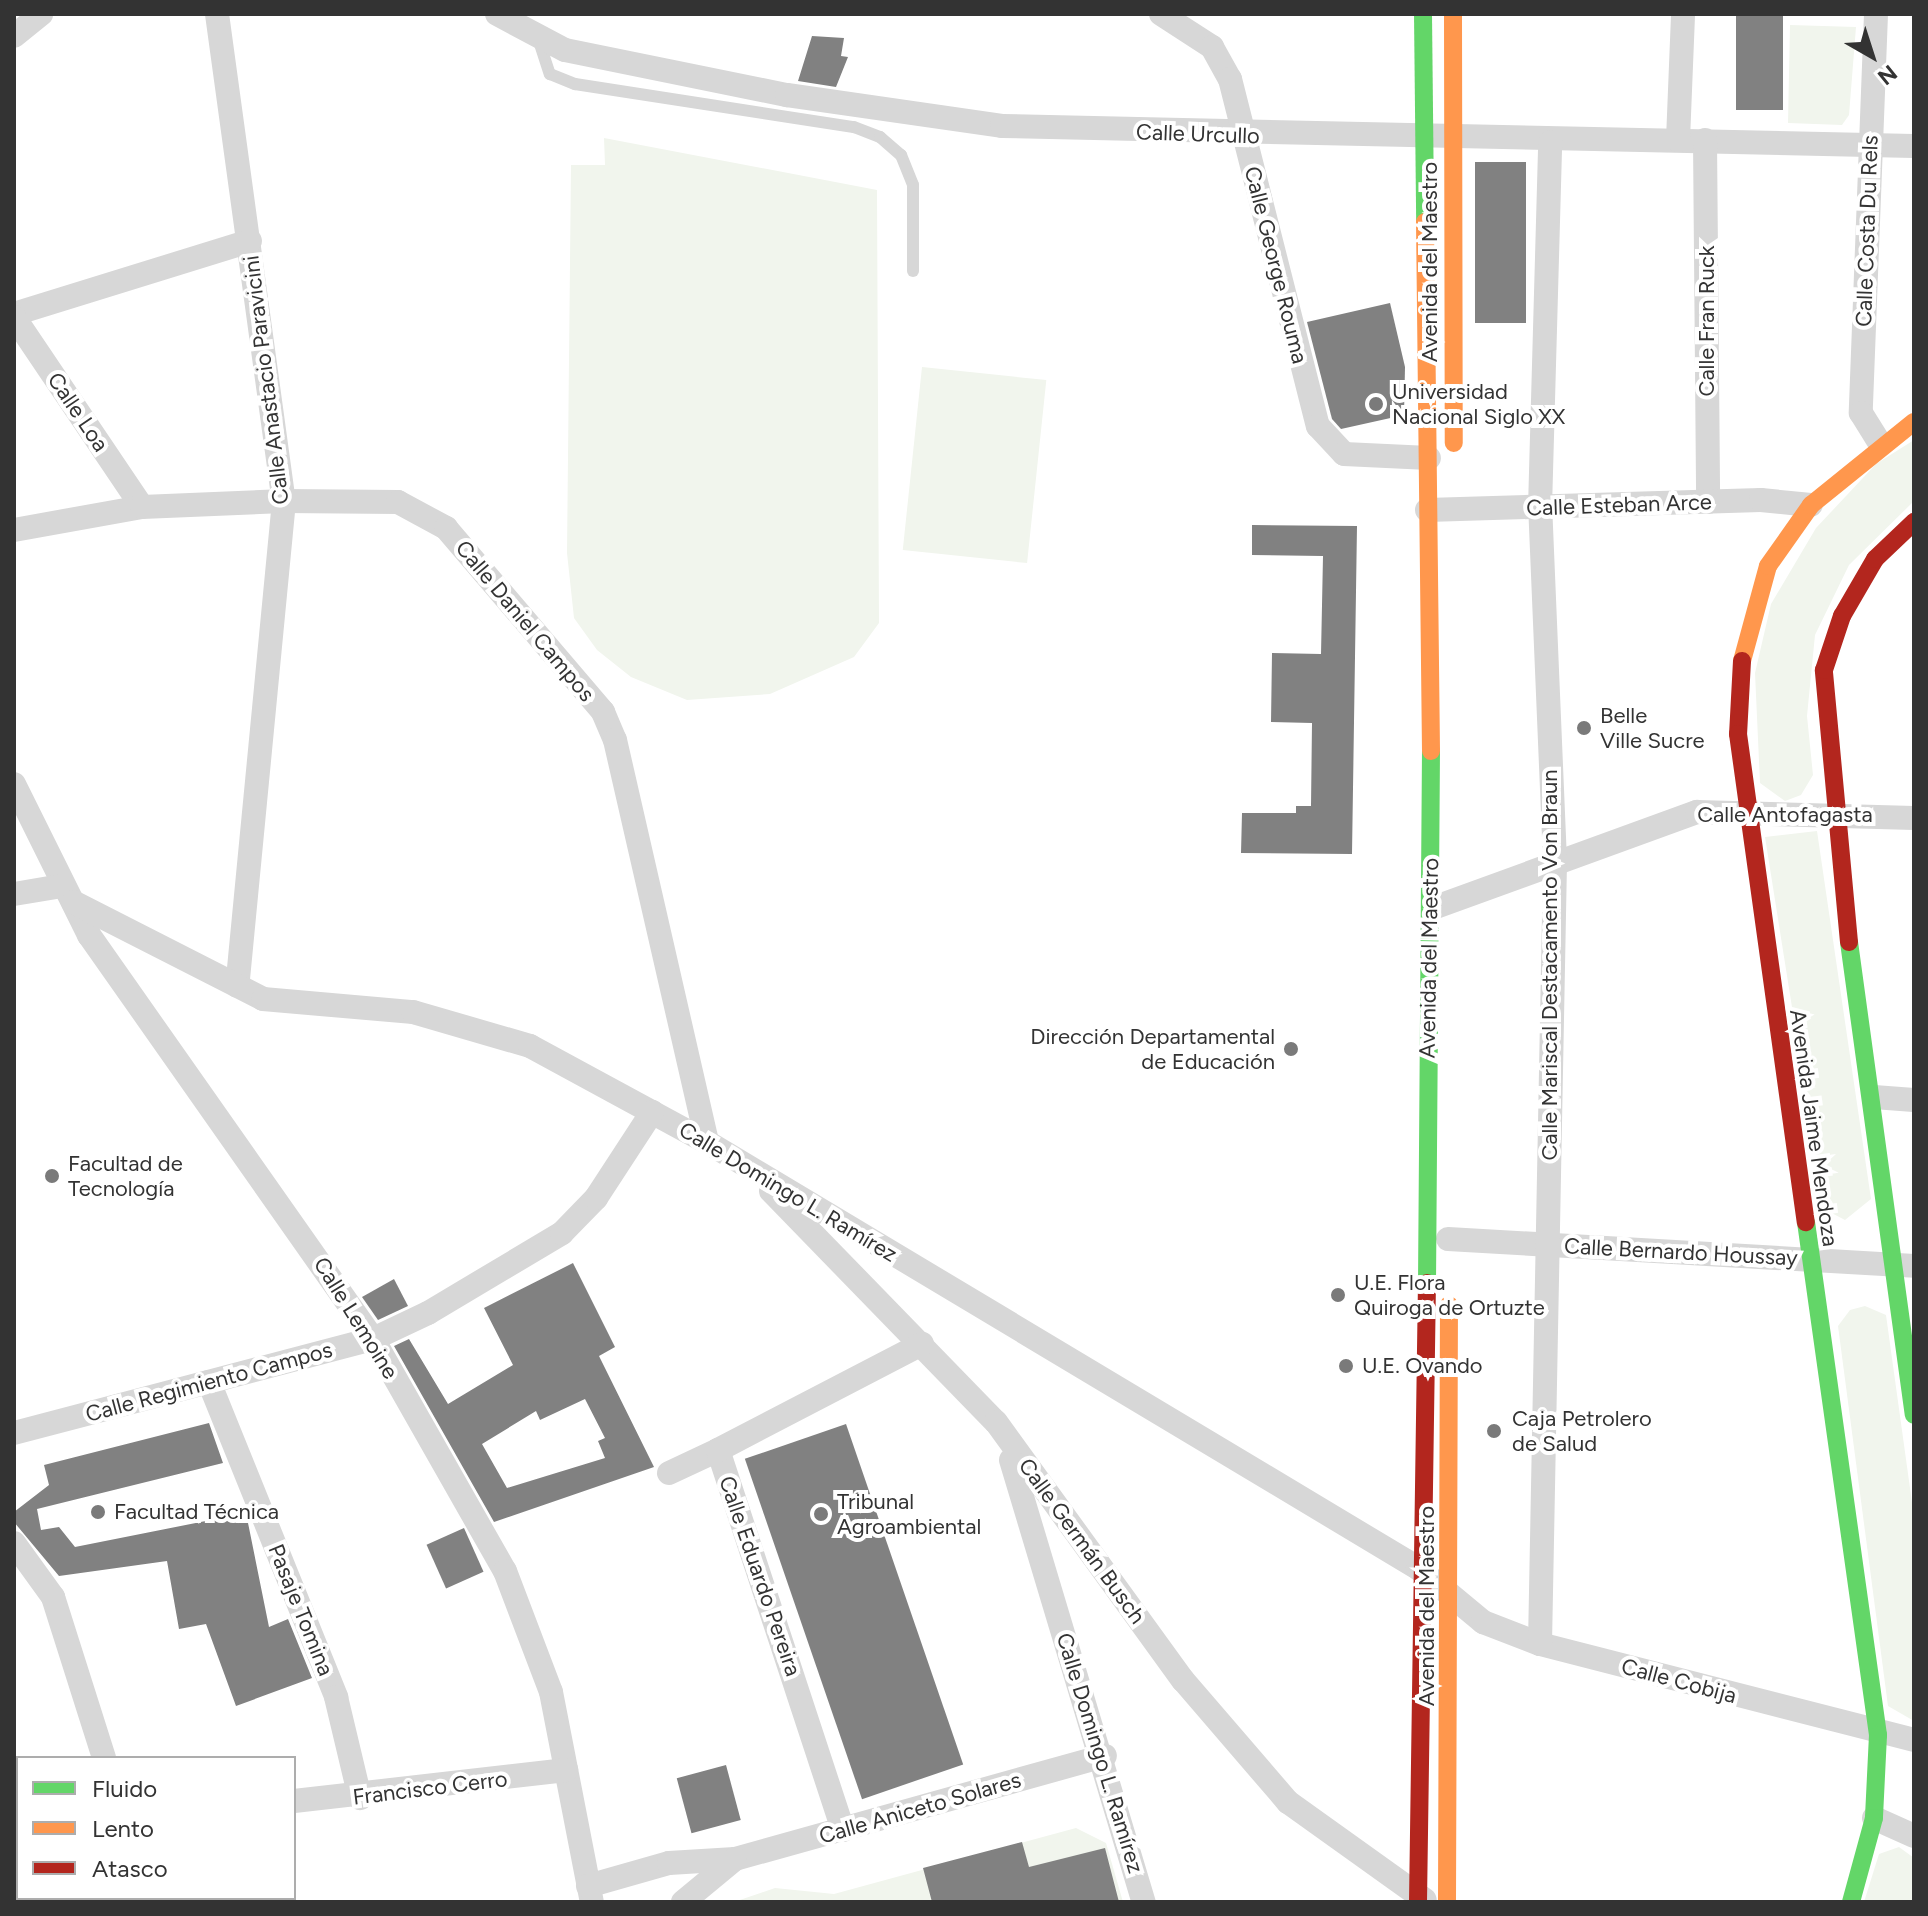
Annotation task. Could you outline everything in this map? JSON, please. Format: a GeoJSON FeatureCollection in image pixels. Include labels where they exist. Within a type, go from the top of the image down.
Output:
{"type":"FeatureCollection","features":[{"type":"Feature","properties":{"kind":"main road","name":"Avenida del Maestro"},"geometry":{"type":"LineString","coordinates":[[1421,1899],[1418,1568],[1447,894],[1427,510],[1429,458],[1421,135],[1423,14]]}},
{"type":"Feature","properties":{"kind":"main road","name":"Avenida del Maestro"},"geometry":{"type":"LineString","coordinates":[[1453,14],[1454,460]]}},
{"type":"Feature","properties":{"kind":"main road","name":"Avenida Jaime Mendoza"},"geometry":{"type":"LineString","coordinates":[[1851,1902],[1874,1818],[1878,1735],[1744,812],[1742,652],[1768,566],[1811,505],[1880,443],[1914,422]]}},
{"type":"Feature","properties":{"kind":"main road"},"geometry":{"type":"LineString","coordinates":[[1454,499],[1454,538]]}},
{"type":"Feature","properties":{"kind":"main road"},"geometry":{"type":"LineString","coordinates":[[1914,522],[1875,559],[1842,616],[1824,670],[1833,812],[1874,1097],[1906,1266],[1914,1415]]}},
{"type":"Feature","properties":{"kind":"main road","name":"Avenida del Maestro"},"geometry":{"type":"LineString","coordinates":[[1447,894],[1454,927]]}},
{"type":"Feature","properties":{"kind":"main road","name":"Avenida del Maestro"},"geometry":{"type":"LineString","coordinates":[[1447,1902],[1453,1602],[1448,1239],[1450,1146]]}},
{"type":"Feature","properties":{"kind":"street"},"geometry":{"type":"LineString","coordinates":[[14,36],[41,14]]}},
{"type":"Feature","properties":{"kind":"street","name":"Calle Anastacio Paravicini"},"geometry":{"type":"LineString","coordinates":[[217,14],[284,501],[237,986]]}},
{"type":"Feature","properties":{"kind":"street","name":"Calle Urcullo"},"geometry":{"type":"LineString","coordinates":[[497,14],[565,50],[787,95],[1002,126],[1243,137],[1453,135],[1550,142],[1705,140],[1914,146]]}},
{"type":"Feature","properties":{"kind":"street","name":"Calle George Rouma"},"geometry":{"type":"LineString","coordinates":[[1161,14],[1212,47],[1230,79],[1318,426],[1344,454],[1429,458]]}},
{"type":"Feature","properties":{"kind":"street"},"geometry":{"type":"LineString","coordinates":[[1678,140],[1683,14]]}},
{"type":"Feature","properties":{"kind":"street","name":"Calle Costa Du Rels"},"geometry":{"type":"LineString","coordinates":[[1876,14],[1861,413],[1880,443]]}},
{"type":"Feature","properties":{"kind":"street","name":"Calle Fran Ruck"},"geometry":{"type":"LineString","coordinates":[[1705,140],[1708,502]]}},
{"type":"Feature","properties":{"kind":"street","name":"Calle Mariscal Destacamento Von Braun"},"geometry":{"type":"LineString","coordinates":[[1540,1644],[1555,861],[1540,508],[1550,142]]}},
{"type":"Feature","properties":{"kind":"street"},"geometry":{"type":"LineString","coordinates":[[14,316],[250,241]]}},
{"type":"Feature","properties":{"kind":"street","name":"Calle Loa"},"geometry":{"type":"LineString","coordinates":[[14,316],[142,507]]}},
{"type":"Feature","properties":{"kind":"street","name":"Calle Esteban Arce"},"geometry":{"type":"LineString","coordinates":[[1427,510],[1454,499],[1540,508],[1708,502],[1811,505]]}},
{"type":"Feature","properties":{"kind":"street","name":"Calle Daniel Campos"},"geometry":{"type":"LineString","coordinates":[[14,530],[142,507],[284,501],[398,502],[446,528],[603,712],[707,1142]]}},
{"type":"Feature","properties":{"kind":"street","name":"Calle Lemoine"},"geometry":{"type":"LineString","coordinates":[[14,784],[68,894],[373,1339],[505,1571],[551,1692],[590,1894]]}},
{"type":"Feature","properties":{"kind":"street","name":"Calle Antofagasta"},"geometry":{"type":"LineString","coordinates":[[1447,894],[1697,812],[1833,812],[1914,818]]}},
{"type":"Feature","properties":{"kind":"street"},"geometry":{"type":"LineString","coordinates":[[14,894],[68,894]]}},
{"type":"Feature","properties":{"kind":"street","name":"Calle Domingo L. Ramírez"},"geometry":{"type":"LineString","coordinates":[[68,894],[237,986],[291,1007],[413,1012],[480,1027],[652,1112],[1418,1568],[1453,1602]]}},
{"type":"Feature","properties":{"kind":"street"},"geometry":{"type":"LineString","coordinates":[[1874,1097],[1914,1100]]}},
{"type":"Feature","properties":{"kind":"street","name":"Calle Regimiento Campos"},"geometry":{"type":"LineString","coordinates":[[14,1433],[373,1339],[513,1268],[562,1233],[596,1198],[652,1112]]}},
{"type":"Feature","properties":{"kind":"street","name":"Calle Germán Busch"},"geometry":{"type":"LineString","coordinates":[[747,1166],[996,1422],[1183,1680],[1288,1802],[1421,1899]]}},
{"type":"Feature","properties":{"kind":"street","name":"Calle Bernardo Houssay"},"geometry":{"type":"LineString","coordinates":[[1448,1239],[1906,1266]]}},
{"type":"Feature","properties":{"kind":"street","name":"Calle Eduardo Pereira"},"geometry":{"type":"LineString","coordinates":[[843,1830],[718,1450],[922,1344]]}},
{"type":"Feature","properties":{"kind":"street","name":"Pasaje Tomina"},"geometry":{"type":"LineString","coordinates":[[209,1382],[336,1697],[360,1798]]}},
{"type":"Feature","properties":{"kind":"street","name":"Calle Domingo L. Ramírez"},"geometry":{"type":"LineString","coordinates":[[996,1422],[1105,1756],[1144,1902]]}},
{"type":"Feature","properties":{"kind":"street"},"geometry":{"type":"LineString","coordinates":[[669,1473],[718,1450]]}},
{"type":"Feature","properties":{"kind":"street"},"geometry":{"type":"LineString","coordinates":[[14,1543],[53,1597],[103,1756]]}},
{"type":"Feature","properties":{"kind":"street","name":"Calle Cobija"},"geometry":{"type":"LineString","coordinates":[[1453,1602],[1540,1644],[1878,1735],[1914,1740]]}},
{"type":"Feature","properties":{"kind":"street","name":"Calle Aniceto Solares"},"geometry":{"type":"LineString","coordinates":[[590,1894],[669,1863],[735,1859],[1105,1756]]}},
{"type":"Feature","properties":{"kind":"street","name":"Francisco Cerro"},"geometry":{"type":"LineString","coordinates":[[296,1801],[360,1798],[566,1770]]}},
{"type":"Feature","properties":{"kind":"street"},"geometry":{"type":"LineString","coordinates":[[1874,1818],[1914,1836]]}},
{"type":"Feature","properties":{"kind":"street","name":"Calle Aniceto Solares"},"geometry":{"type":"LineString","coordinates":[[683,1902],[735,1859]]}},
{"type":"Feature","properties":{"kind":"lane"},"geometry":{"type":"LineString","coordinates":[[537,35],[550,74],[575,84],[854,127],[880,137],[901,155],[913,185],[913,271]]}},
{"type":"Feature","properties":{"kind":"shaded area"},"geometry":{"type":"Polygon","coordinates":[[[1790,25],[1856,27],[1849,115],[1842,125],[1788,123],[1790,25]]]}},
{"type":"Feature","properties":{"kind":"shaded area"},"geometry":{"type":"Polygon","coordinates":[[[604,138],[877,190],[879,623],[854,657],[770,694],[687,700],[631,677],[597,650],[574,618],[567,553],[571,165],[605,165],[604,138]]]}},
{"type":"Feature","properties":{"kind":"shaded area"},"geometry":{"type":"Polygon","coordinates":[[[922,367],[1046,380],[1027,563],[903,550],[922,367]]]}},
{"type":"Feature","properties":{"kind":"shaded area"},"geometry":{"type":"Polygon","coordinates":[[[1914,440],[1914,501],[1849,565],[1815,635],[1807,716],[1813,775],[1801,795],[1785,801],[1760,783],[1755,673],[1771,604],[1816,528],[1876,464],[1914,440]]]}},
{"type":"Feature","properties":{"kind":"shaded area"},"geometry":{"type":"Polygon","coordinates":[[[1817,831],[1871,1199],[1845,1220],[1824,1209],[1765,837],[1817,831]]]}},
{"type":"Feature","properties":{"kind":"shaded area"},"geometry":{"type":"Polygon","coordinates":[[[1865,1306],[1886,1315],[1914,1517],[1914,1721],[1888,1706],[1838,1326],[1850,1310],[1865,1306]]]}},
{"type":"Feature","properties":{"kind":"shaded area"},"geometry":{"type":"Polygon","coordinates":[[[1076,1828],[1106,1843],[1123,1902],[734,1902],[775,1888],[834,1894],[1076,1828]]]}},
{"type":"Feature","properties":{"kind":"shaded area"},"geometry":{"type":"Polygon","coordinates":[[[1899,1847],[1914,1858],[1914,1902],[1864,1902],[1879,1854],[1899,1847]]]}},
{"type":"Feature","properties":{"kind":"building"},"geometry":{"type":"Polygon","coordinates":[[[1736,14],[1783,14],[1783,110],[1736,110],[1736,14]]]}},
{"type":"Feature","properties":{"kind":"building"},"geometry":{"type":"Polygon","coordinates":[[[812,36],[844,38],[841,56],[848,57],[836,87],[798,81],[812,36]]]}},
{"type":"Feature","properties":{"kind":"building"},"geometry":{"type":"Polygon","coordinates":[[[1475,162],[1526,162],[1526,323],[1475,323],[1475,162]]]}},
{"type":"Feature","properties":{"kind":"building"},"geometry":{"type":"Polygon","coordinates":[[[1390,303],[1405,367],[1404,415],[1341,429],[1332,419],[1307,322],[1390,303]]]}},
{"type":"Feature","properties":{"kind":"building"},"geometry":{"type":"Polygon","coordinates":[[[1252,525],[1357,526],[1352,854],[1241,853],[1242,813],[1296,813],[1296,806],[1311,806],[1312,723],[1271,722],[1272,653],[1321,654],[1323,556],[1252,555],[1252,525]]]}},
{"type":"Feature","properties":{"kind":"building"},"geometry":{"type":"Polygon","coordinates":[[[573,1263],[615,1347],[599,1356],[654,1467],[494,1522],[394,1346],[409,1339],[448,1404],[513,1365],[484,1308],[573,1263]],[[585,1399],[540,1420],[536,1411],[482,1444],[507,1488],[605,1458],[598,1441],[605,1438],[585,1399]]]}},
{"type":"Feature","properties":{"kind":"building"},"geometry":{"type":"Polygon","coordinates":[[[394,1279],[408,1306],[378,1320],[362,1297],[394,1279]]]}},
{"type":"Feature","properties":{"kind":"building"},"geometry":{"type":"Polygon","coordinates":[[[209,1423],[223,1463],[37,1509],[41,1530],[59,1527],[75,1547],[246,1513],[269,1627],[288,1619],[312,1678],[236,1706],[206,1624],[179,1629],[167,1561],[59,1576],[14,1522],[14,1512],[49,1485],[44,1465],[209,1423]]]}},
{"type":"Feature","properties":{"kind":"building"},"geometry":{"type":"Polygon","coordinates":[[[846,1424],[963,1764],[862,1799],[745,1459],[846,1424]]]}},
{"type":"Feature","properties":{"kind":"building"},"geometry":{"type":"Polygon","coordinates":[[[464,1528],[484,1572],[446,1589],[427,1545],[464,1528]]]}},
{"type":"Feature","properties":{"kind":"building"},"geometry":{"type":"Polygon","coordinates":[[[726,1765],[741,1820],[691,1833],[677,1778],[726,1765]]]}},
{"type":"Feature","properties":{"kind":"building"},"geometry":{"type":"Polygon","coordinates":[[[1022,1842],[1029,1867],[1105,1848],[1119,1902],[932,1902],[923,1868],[1022,1842]]]}},
{"type":"Feature","properties":{"kind":"traffic: fast"},"geometry":{"type":"LineString","coordinates":[[1423,14],[1425,222]]}},
{"type":"Feature","properties":{"kind":"traffic: fast"},"geometry":{"type":"LineString","coordinates":[[1427,1283],[1431,751]]}},
{"type":"Feature","properties":{"kind":"traffic: fast"},"geometry":{"type":"LineString","coordinates":[[1849,942],[1914,1415]]}},
{"type":"Feature","properties":{"kind":"traffic: fast"},"geometry":{"type":"LineString","coordinates":[[1806,1222],[1878,1735],[1874,1818],[1851,1902]]}},
{"type":"Feature","properties":{"kind":"traffic: slow"},"geometry":{"type":"LineString","coordinates":[[1453,14],[1454,443]]}},
{"type":"Feature","properties":{"kind":"traffic: slow"},"geometry":{"type":"LineString","coordinates":[[1425,222],[1431,751]]}},
{"type":"Feature","properties":{"kind":"traffic: slow"},"geometry":{"type":"LineString","coordinates":[[1742,661],[1768,566],[1811,505],[1914,422]]}},
{"type":"Feature","properties":{"kind":"traffic: slow"},"geometry":{"type":"LineString","coordinates":[[1447,1902],[1449,1305]]}},
{"type":"Feature","properties":{"kind":"traffic: jam"},"geometry":{"type":"LineString","coordinates":[[1849,942],[1824,670],[1842,616],[1875,559],[1914,522]]}},
{"type":"Feature","properties":{"kind":"traffic: jam"},"geometry":{"type":"LineString","coordinates":[[1742,661],[1738,734],[1806,1222]]}},
{"type":"Feature","properties":{"kind":"traffic: jam"},"geometry":{"type":"LineString","coordinates":[[1418,1902],[1427,1283]]}},
{"type":"Feature","properties":{"kind":"place","name":"Universidad Nacional Siglo XX"},"geometry":{"type":"Point","coordinates":[1376,404]}},
{"type":"Feature","properties":{"kind":"place","name":"Belle Ville Sucre"},"geometry":{"type":"Point","coordinates":[1584,728]}},
{"type":"Feature","properties":{"kind":"place","name":"Dirección Departamental de Educación"},"geometry":{"type":"Point","coordinates":[1291,1049]}},
{"type":"Feature","properties":{"kind":"place","name":"Facultad de Tecnología"},"geometry":{"type":"Point","coordinates":[52,1176]}},
{"type":"Feature","properties":{"kind":"place","name":"U.E. Flora Quiroga de Ortuzte"},"geometry":{"type":"Point","coordinates":[1338,1295]}},
{"type":"Feature","properties":{"kind":"place","name":"U.E. Ovando"},"geometry":{"type":"Point","coordinates":[1346,1366]}},
{"type":"Feature","properties":{"kind":"place","name":"Caja Petrolero de Salud"},"geometry":{"type":"Point","coordinates":[1494,1431]}},
{"type":"Feature","properties":{"kind":"place","name":"Facultad Técnica"},"geometry":{"type":"Point","coordinates":[98,1512]}},
{"type":"Feature","properties":{"kind":"place","name":"Tribunal Agroambiental"},"geometry":{"type":"Point","coordinates":[821,1514]}}]}
